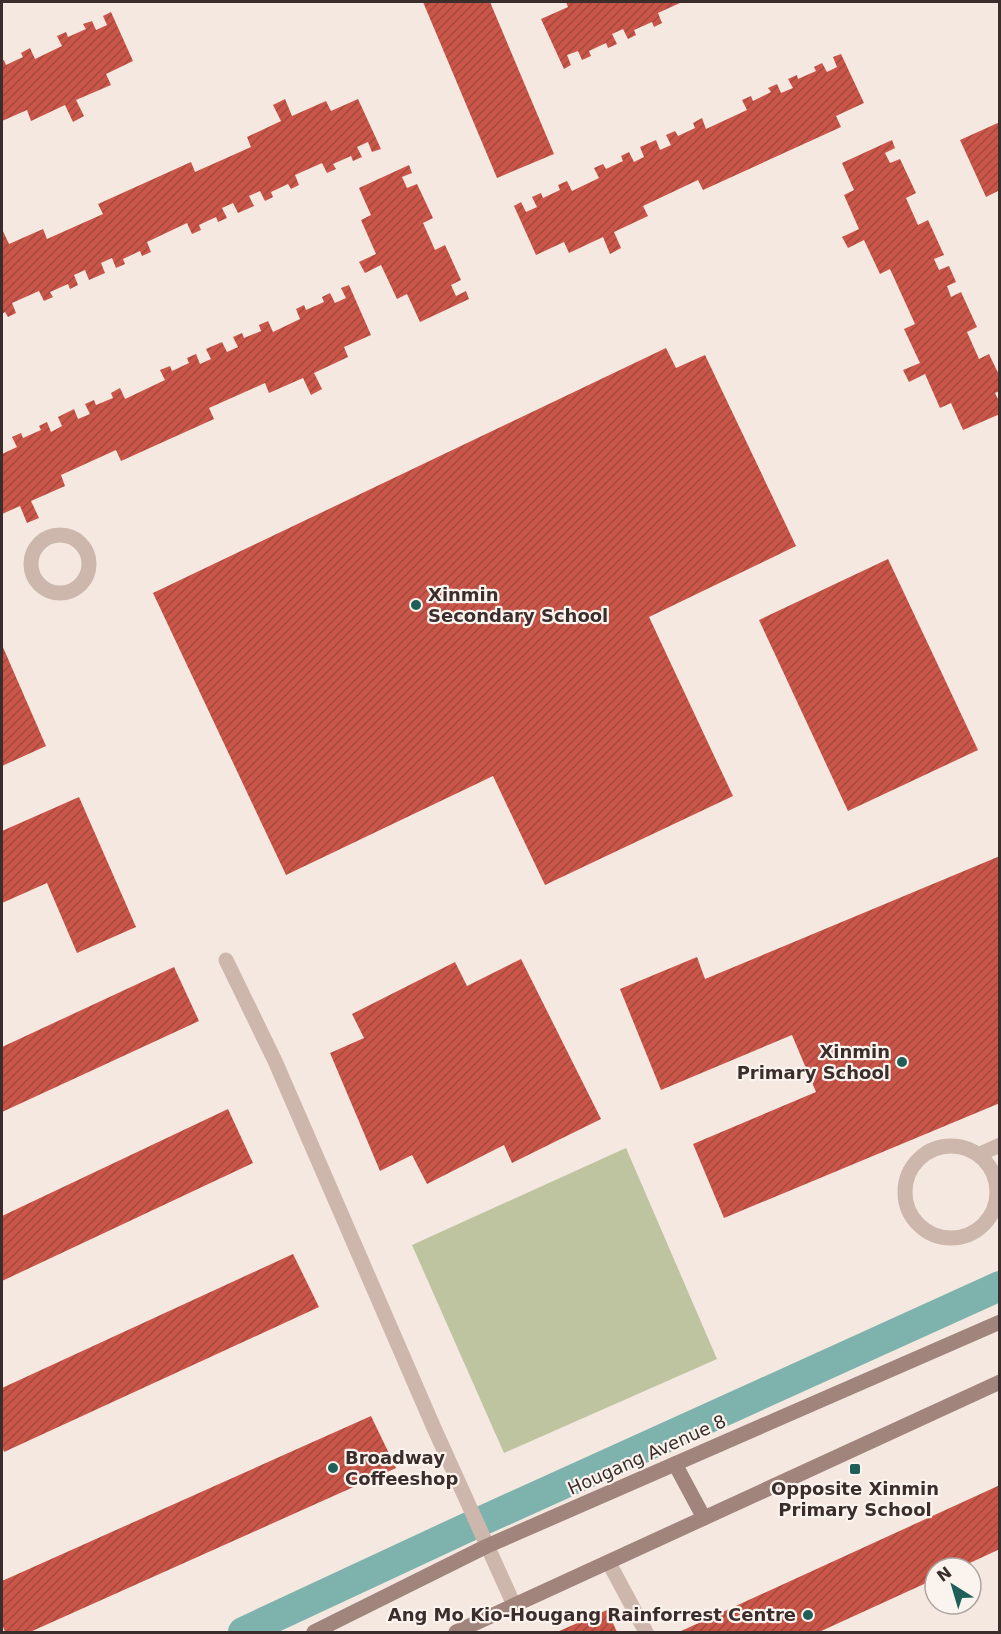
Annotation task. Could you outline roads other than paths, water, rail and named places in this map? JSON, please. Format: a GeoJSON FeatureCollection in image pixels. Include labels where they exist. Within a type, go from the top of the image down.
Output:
{"type":"FeatureCollection","features":[{"type":"Feature","properties":{"kind":"main road","name":"Hougang Avenue 8"},"geometry":{"type":"LineString","coordinates":[[314,1632],[487,1546],[999,1322]]}},
{"type":"Feature","properties":{"kind":"main road"},"geometry":{"type":"LineString","coordinates":[[456,1632],[999,1382]]}},
{"type":"Feature","properties":{"kind":"main road"},"geometry":{"type":"LineString","coordinates":[[675,1464],[704,1518]]}},
{"type":"Feature","properties":{"kind":"lane"},"geometry":{"type":"LineString","coordinates":[[226,960],[274,1061],[514,1605]]}},
{"type":"Feature","properties":{"kind":"lane"},"geometry":{"type":"LineString","coordinates":[[980,1154],[995,1175],[997,1202],[984,1225],[961,1238],[934,1236],[914,1220],[904,1195],[910,1169],[929,1150],[955,1145],[980,1154],[999,1145]]}},
{"type":"Feature","properties":{"kind":"lane"},"geometry":{"type":"LineString","coordinates":[[609,1563],[646,1632]]}},
{"type":"Feature","properties":{"kind":"waterway"},"geometry":{"type":"LineString","coordinates":[[243,1632],[477,1523],[1000,1286]]}},
{"type":"Feature","properties":{"kind":"place","name":"Xinmin Secondary School"},"geometry":{"type":"Point","coordinates":[416,605]}},
{"type":"Feature","properties":{"kind":"place","name":"Xinmin Primary School"},"geometry":{"type":"Point","coordinates":[902,1062]}},
{"type":"Feature","properties":{"kind":"place","name":"Broadway Coffeeshop"},"geometry":{"type":"Point","coordinates":[333,1468]}},
{"type":"Feature","properties":{"kind":"place","name":"Opposite Xinmin Primary School"},"geometry":{"type":"Point","coordinates":[855,1469]}},
{"type":"Feature","properties":{"kind":"place","name":"Ang Mo Kio-Hougang Rainforrest Centre"},"geometry":{"type":"Point","coordinates":[808,1615]}}]}
